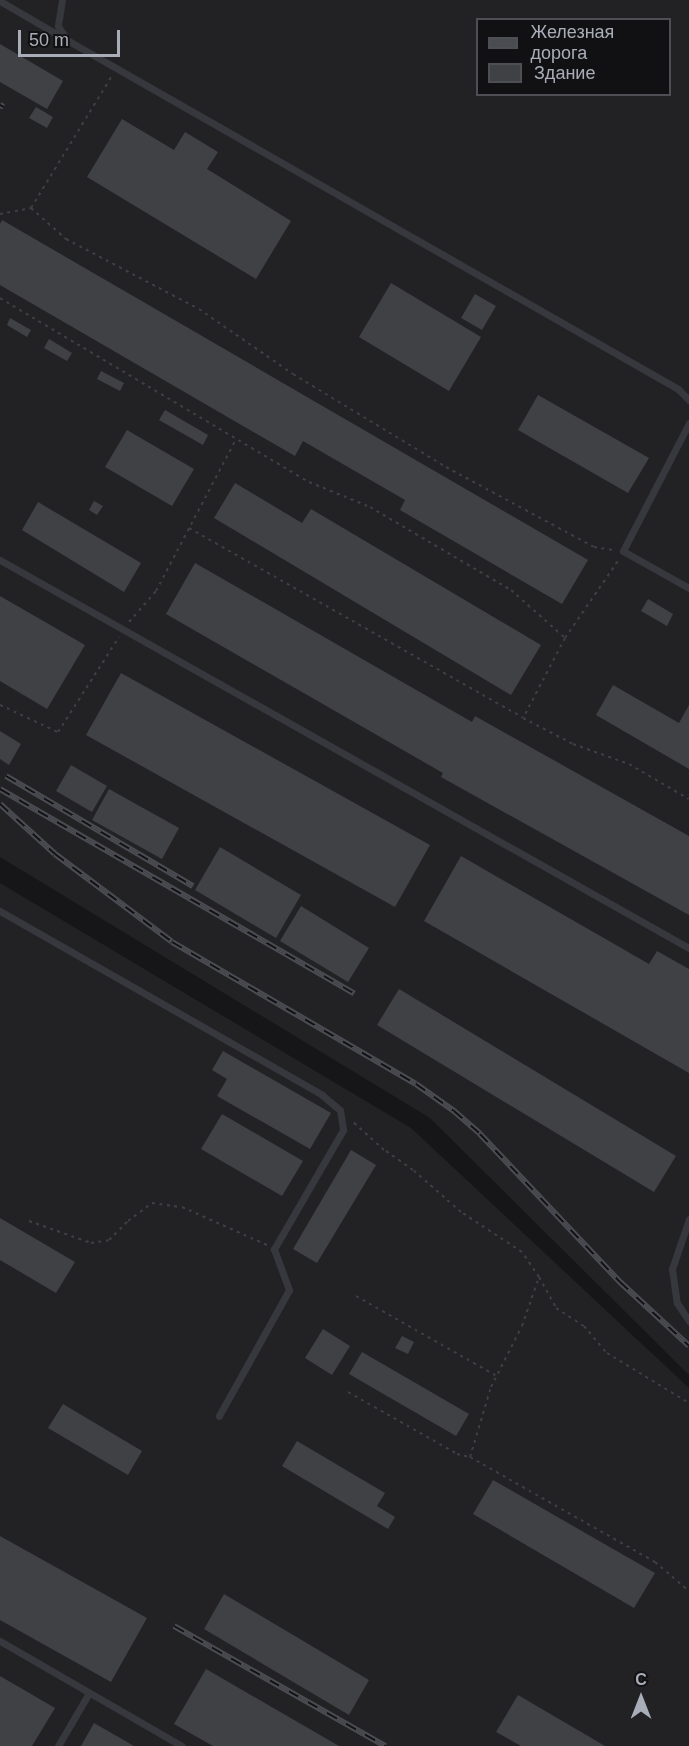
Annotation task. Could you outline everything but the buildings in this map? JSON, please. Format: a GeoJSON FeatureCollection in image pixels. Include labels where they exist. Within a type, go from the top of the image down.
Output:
{"type":"FeatureCollection","features":[{"type":"Feature","properties":{"kind":"lane"},"geometry":{"type":"LineString","coordinates":[[62,0],[58,26],[67,40]]}},
{"type":"Feature","properties":{"kind":"lane"},"geometry":{"type":"LineString","coordinates":[[0,2],[678,389],[689,400]]}},
{"type":"Feature","properties":{"kind":"lane"},"geometry":{"type":"LineString","coordinates":[[689,423],[623,551],[689,588]]}},
{"type":"Feature","properties":{"kind":"lane"},"geometry":{"type":"LineString","coordinates":[[0,560],[689,948]]}},
{"type":"Feature","properties":{"kind":"lane"},"geometry":{"type":"LineString","coordinates":[[0,911],[322,1095],[340,1110],[343,1130],[274,1249],[289,1290],[219,1416]]}},
{"type":"Feature","properties":{"kind":"lane"},"geometry":{"type":"LineString","coordinates":[[689,1219],[672,1269],[676,1303],[689,1321]]}},
{"type":"Feature","properties":{"kind":"lane"},"geometry":{"type":"LineString","coordinates":[[0,1641],[182,1746]]}},
{"type":"Feature","properties":{"kind":"lane"},"geometry":{"type":"LineString","coordinates":[[58,1746],[89,1693]]}},
{"type":"Feature","properties":{"kind":"path"},"geometry":{"type":"LineString","coordinates":[[0,214],[31,208],[118,69]]}},
{"type":"Feature","properties":{"kind":"path"},"geometry":{"type":"LineString","coordinates":[[31,208],[66,239],[199,309],[293,374],[446,467],[594,547],[623,551],[588,609],[565,638],[523,718]]}},
{"type":"Feature","properties":{"kind":"path"},"geometry":{"type":"LineString","coordinates":[[0,298],[309,482],[369,507],[511,590],[565,638]]}},
{"type":"Feature","properties":{"kind":"path"},"geometry":{"type":"LineString","coordinates":[[0,705],[58,732],[123,629],[156,591],[236,439]]}},
{"type":"Feature","properties":{"kind":"path"},"geometry":{"type":"LineString","coordinates":[[189,528],[523,718],[573,744],[629,764],[689,799]]}},
{"type":"Feature","properties":{"kind":"path"},"geometry":{"type":"LineString","coordinates":[[340,1110],[384,1150],[413,1170],[461,1212],[522,1252],[540,1277],[556,1308],[584,1326],[607,1353],[689,1403]]}},
{"type":"Feature","properties":{"kind":"path"},"geometry":{"type":"LineString","coordinates":[[29,1221],[91,1243],[109,1240],[128,1221],[152,1203],[182,1207],[274,1249]]}},
{"type":"Feature","properties":{"kind":"path"},"geometry":{"type":"LineString","coordinates":[[470,1457],[491,1387],[522,1326],[540,1277]]}},
{"type":"Feature","properties":{"kind":"path"},"geometry":{"type":"LineString","coordinates":[[356,1296],[497,1376]]}},
{"type":"Feature","properties":{"kind":"path"},"geometry":{"type":"LineString","coordinates":[[348,1392],[457,1454],[470,1457],[655,1562],[689,1591]]}},
{"type":"Feature","properties":{"kind":"shaded area"},"geometry":{"type":"Polygon","coordinates":[[[0,0],[689,0],[689,1375],[430,1118],[0,857],[0,0]]]}},
{"type":"Feature","properties":{"kind":"shaded area"},"geometry":{"type":"Polygon","coordinates":[[[0,883],[411,1128],[689,1388],[689,1746],[0,1746],[0,883]]]}},
{"type":"Feature","properties":{"kind":"railway"},"geometry":{"type":"LineString","coordinates":[[0,105],[4,107]]}},
{"type":"Feature","properties":{"kind":"railway"},"geometry":{"type":"LineString","coordinates":[[6,776],[193,886]]}},
{"type":"Feature","properties":{"kind":"railway"},"geometry":{"type":"LineString","coordinates":[[0,789],[354,993]]}},
{"type":"Feature","properties":{"kind":"railway"},"geometry":{"type":"LineString","coordinates":[[0,804],[55,854],[172,942],[416,1084],[454,1111],[480,1134],[620,1282],[689,1346]]}},
{"type":"Feature","properties":{"kind":"railway"},"geometry":{"type":"LineString","coordinates":[[174,1626],[385,1746]]}}]}
